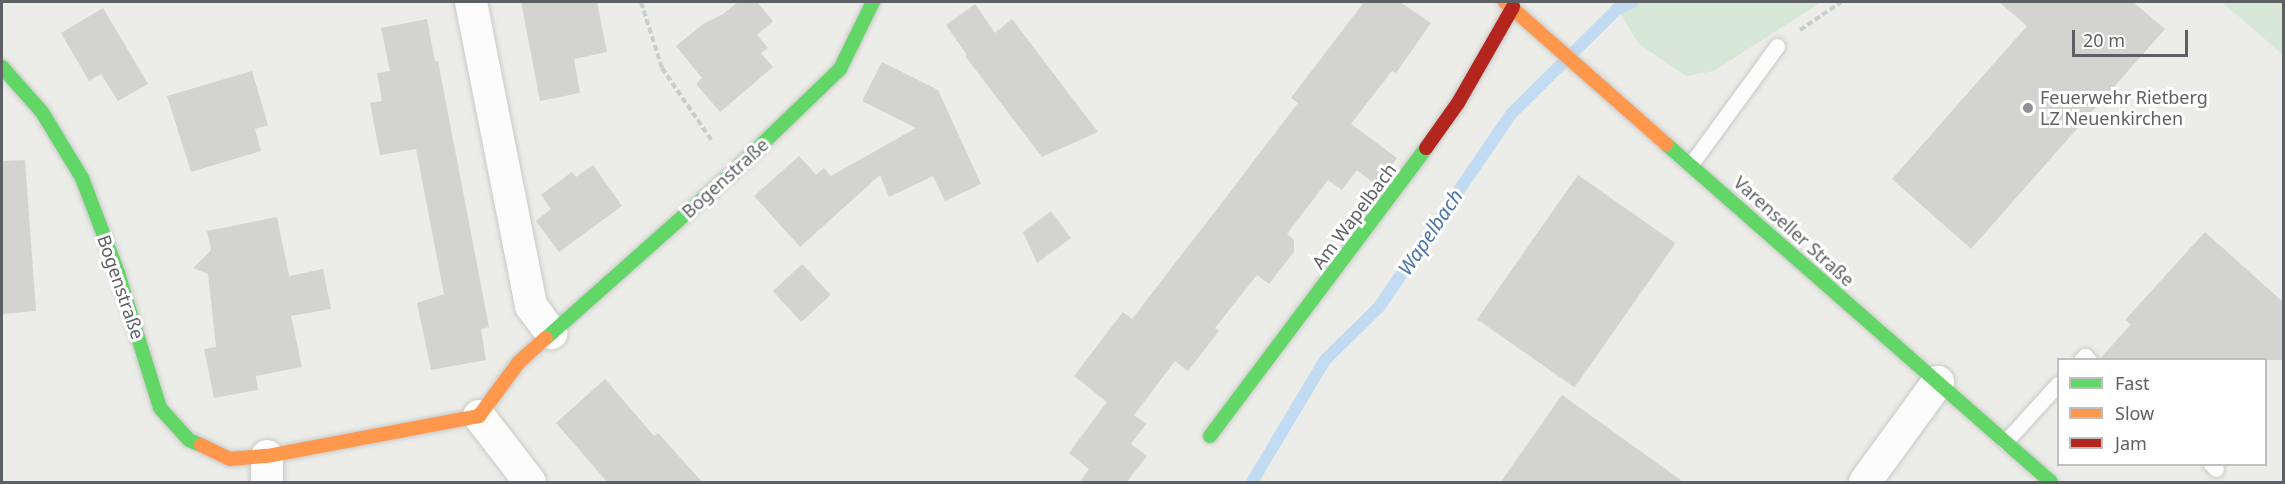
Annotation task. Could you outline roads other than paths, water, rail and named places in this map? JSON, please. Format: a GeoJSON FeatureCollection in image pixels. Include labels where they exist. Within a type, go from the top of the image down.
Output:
{"type":"FeatureCollection","features":[{"type":"Feature","properties":{"kind":"street"},"geometry":{"type":"LineString","coordinates":[[471,2],[531,306],[551,333]]}},
{"type":"Feature","properties":{"kind":"street","name":"Bogenstraße"},"geometry":{"type":"LineString","coordinates":[[2,67],[42,112],[82,178],[118,273],[160,408],[189,440],[230,459],[267,469],[479,416],[519,362],[734,171],[840,69],[873,2]]}},
{"type":"Feature","properties":{"kind":"street","name":"Varenseller Straße"},"geometry":{"type":"LineString","coordinates":[[1509,4],[2051,483]]}},
{"type":"Feature","properties":{"kind":"street","name":"Am Wapelbach"},"geometry":{"type":"LineString","coordinates":[[1210,436],[1399,188],[1458,103],[1509,4]]}},
{"type":"Feature","properties":{"kind":"street"},"geometry":{"type":"LineString","coordinates":[[1865,483],[1938,382]]}},
{"type":"Feature","properties":{"kind":"street"},"geometry":{"type":"LineString","coordinates":[[479,416],[530,483]]}},
{"type":"Feature","properties":{"kind":"lane"},"geometry":{"type":"LineString","coordinates":[[1691,164],[1777,46]]}},
{"type":"Feature","properties":{"kind":"lane"},"geometry":{"type":"LineString","coordinates":[[2005,442],[2057,385]]}},
{"type":"Feature","properties":{"kind":"waterway","name":"Wapelbach"},"geometry":{"type":"LineString","coordinates":[[1252,482],[1325,360],[1379,307],[1512,113],[1617,9],[1633,2]]}},
{"type":"Feature","properties":{"kind":"place","name":"Feuerwehr Rietberg LZ Neuenkirchen"},"geometry":{"type":"Point","coordinates":[2028,108]}}]}
